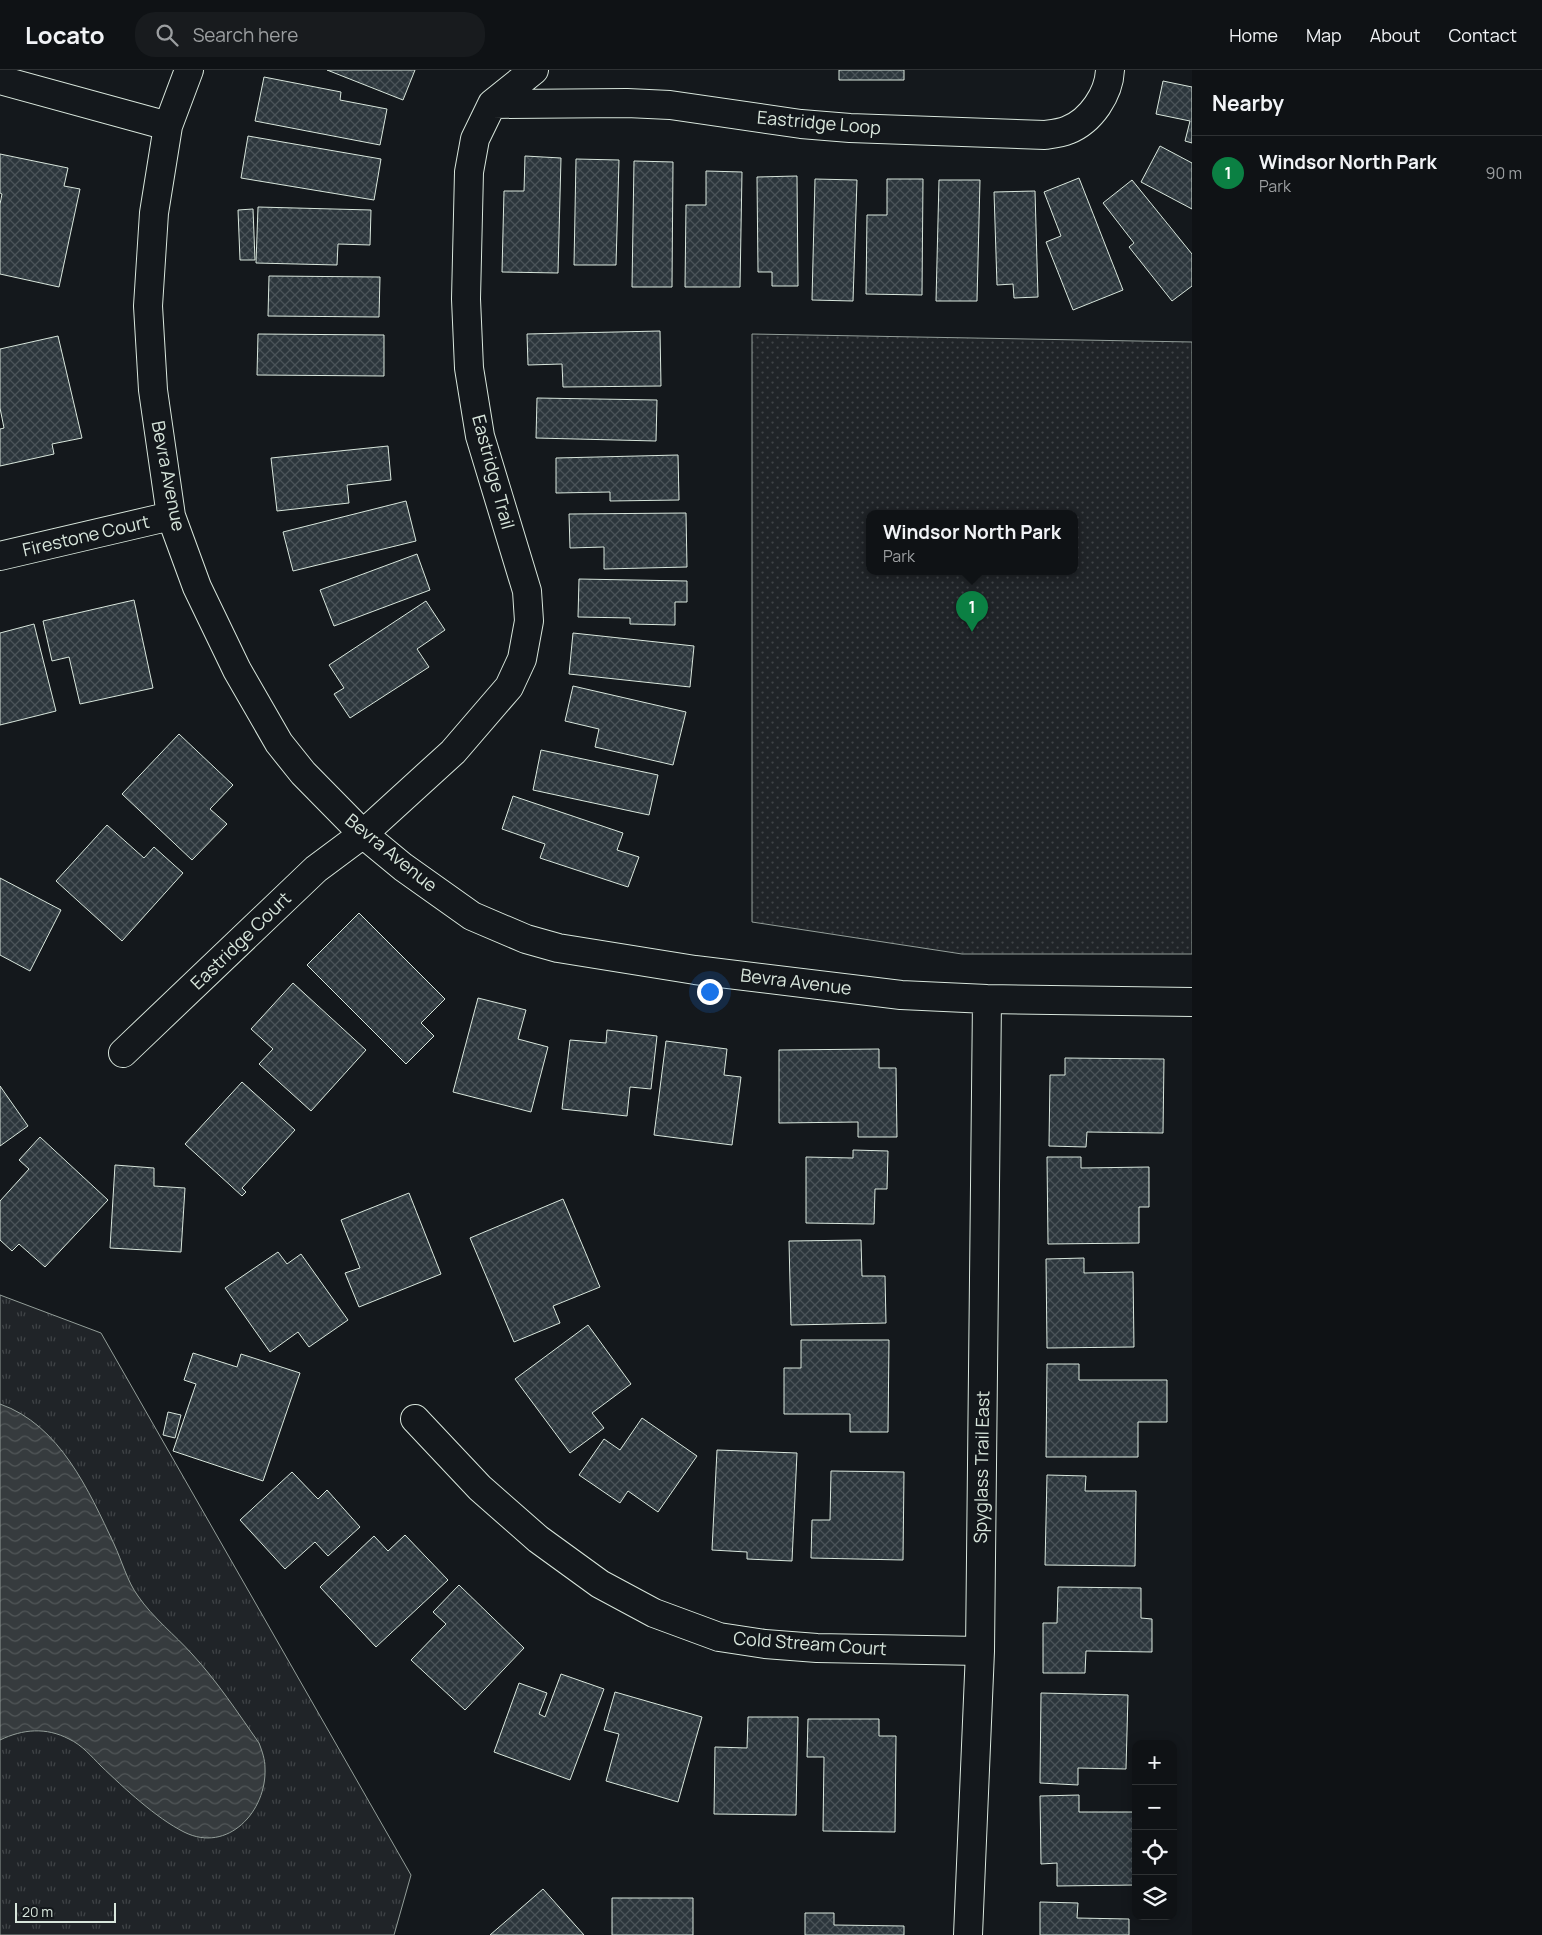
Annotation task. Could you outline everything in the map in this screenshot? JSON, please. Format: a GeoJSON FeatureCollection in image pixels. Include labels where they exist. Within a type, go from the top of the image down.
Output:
{"type":"FeatureCollection","features":[{"type":"Feature","properties":{"kind":"street","name":"Bevra Avenue"},"geometry":{"type":"LineString","coordinates":[[189,70],[168,126],[154,213],[148,306],[153,390],[171,516],[197,587],[237,670],[280,743],[303,773],[363,834],[403,867],[472,916],[526,939],[558,948],[695,970],[901,995],[987,999],[1192,1002]]}},
{"type":"Feature","properties":{"kind":"street","name":"Eastridge Trail"},"geometry":{"type":"LineString","coordinates":[[363,834],[453,752],[508,687],[522,659],[529,621],[527,591],[480,436],[469,368],[466,299],[469,172],[475,139],[492,104],[534,70]]}},
{"type":"Feature","properties":{"kind":"street","name":"Eastridge Loop"},"geometry":{"type":"LineString","coordinates":[[492,104],[627,103],[670,106],[801,124],[840,127],[1045,135],[1069,130],[1089,116],[1100,102],[1109,79],[1110,70]]}},
{"type":"Feature","properties":{"kind":"street"},"geometry":{"type":"LineString","coordinates":[[0,80],[168,126]]}},
{"type":"Feature","properties":{"kind":"street","name":"Firestone Court"},"geometry":{"type":"LineString","coordinates":[[0,556],[171,516]]}},
{"type":"Feature","properties":{"kind":"street","name":"Eastridge Court"},"geometry":{"type":"LineString","coordinates":[[123,1053],[316,869],[363,834]]}},
{"type":"Feature","properties":{"kind":"street","name":"Spyglass Trail East"},"geometry":{"type":"LineString","coordinates":[[968,1935],[980,1652],[987,999]]}},
{"type":"Feature","properties":{"kind":"street","name":"Cold Stream Court"},"geometry":{"type":"LineString","coordinates":[[415,1419],[480,1488],[538,1539],[600,1584],[654,1613],[720,1637],[765,1644],[818,1648],[980,1652]]}},
{"type":"Feature","properties":{"kind":"green space"},"geometry":{"type":"Polygon","coordinates":[[[752,334],[1192,342],[1192,954],[962,954],[752,922],[752,334]]]}},
{"type":"Feature","properties":{"kind":"green space"},"geometry":{"type":"Polygon","coordinates":[[[0,1295],[101,1333],[411,1875],[394,1935],[0,1935],[0,1295]]]}},
{"type":"Feature","properties":{"kind":"water"},"geometry":{"type":"Polygon","coordinates":[[[0,1404],[21,1414],[40,1427],[70,1462],[94,1503],[138,1596],[150,1612],[201,1664],[259,1743],[265,1768],[264,1784],[259,1799],[252,1813],[242,1824],[229,1833],[215,1837],[200,1837],[173,1826],[130,1793],[74,1741],[60,1735],[34,1731],[9,1736],[0,1740],[0,1404]]]}},
{"type":"Feature","properties":{"kind":"building"},"geometry":{"type":"Polygon","coordinates":[[[327,70],[415,70],[403,100],[327,70]]]}},
{"type":"Feature","properties":{"kind":"building"},"geometry":{"type":"Polygon","coordinates":[[[839,70],[904,70],[904,80],[839,80],[839,70]]]}},
{"type":"Feature","properties":{"kind":"building"},"geometry":{"type":"Polygon","coordinates":[[[264,77],[341,92],[340,100],[387,109],[380,145],[255,121],[264,77]]]}},
{"type":"Feature","properties":{"kind":"building"},"geometry":{"type":"Polygon","coordinates":[[[1163,81],[1192,87],[1192,143],[1185,141],[1190,121],[1156,114],[1163,81]]]}},
{"type":"Feature","properties":{"kind":"building"},"geometry":{"type":"Polygon","coordinates":[[[248,136],[381,159],[374,200],[241,178],[248,136]]]}},
{"type":"Feature","properties":{"kind":"building"},"geometry":{"type":"Polygon","coordinates":[[[1160,146],[1192,163],[1192,209],[1141,182],[1160,146]]]}},
{"type":"Feature","properties":{"kind":"building"},"geometry":{"type":"Polygon","coordinates":[[[0,154],[68,168],[64,186],[80,189],[59,287],[0,274],[0,204],[2,194],[0,193],[0,154]]]}},
{"type":"Feature","properties":{"kind":"building"},"geometry":{"type":"Polygon","coordinates":[[[525,156],[561,158],[558,273],[502,272],[504,191],[524,191],[525,156]]]}},
{"type":"Feature","properties":{"kind":"building"},"geometry":{"type":"Polygon","coordinates":[[[576,159],[619,160],[616,265],[574,265],[576,159]]]}},
{"type":"Feature","properties":{"kind":"building"},"geometry":{"type":"Polygon","coordinates":[[[634,161],[673,162],[672,287],[632,287],[634,161]]]}},
{"type":"Feature","properties":{"kind":"building"},"geometry":{"type":"Polygon","coordinates":[[[706,171],[742,172],[740,287],[685,287],[686,205],[706,205],[706,171]]]}},
{"type":"Feature","properties":{"kind":"building"},"geometry":{"type":"Polygon","coordinates":[[[797,176],[798,286],[772,286],[772,272],[758,272],[757,177],[797,176]]]}},
{"type":"Feature","properties":{"kind":"building"},"geometry":{"type":"Polygon","coordinates":[[[1079,178],[1123,290],[1073,310],[1046,242],[1061,236],[1044,192],[1079,178]]]}},
{"type":"Feature","properties":{"kind":"building"},"geometry":{"type":"Polygon","coordinates":[[[815,179],[857,180],[853,301],[812,300],[815,179]]]}},
{"type":"Feature","properties":{"kind":"building"},"geometry":{"type":"Polygon","coordinates":[[[887,179],[923,179],[922,295],[866,294],[867,215],[887,215],[887,179]]]}},
{"type":"Feature","properties":{"kind":"building"},"geometry":{"type":"Polygon","coordinates":[[[939,180],[980,180],[977,301],[936,301],[939,180]]]}},
{"type":"Feature","properties":{"kind":"building"},"geometry":{"type":"Polygon","coordinates":[[[1132,180],[1192,254],[1192,286],[1172,301],[1129,247],[1134,243],[1103,203],[1132,180]]]}},
{"type":"Feature","properties":{"kind":"building"},"geometry":{"type":"Polygon","coordinates":[[[1035,191],[1038,297],[1014,298],[1013,284],[997,285],[994,192],[1035,191]]]}},
{"type":"Feature","properties":{"kind":"building"},"geometry":{"type":"Polygon","coordinates":[[[258,207],[371,210],[370,245],[338,244],[337,265],[256,263],[258,207]]]}},
{"type":"Feature","properties":{"kind":"building"},"geometry":{"type":"Polygon","coordinates":[[[253,209],[255,260],[240,260],[238,210],[253,209]]]}},
{"type":"Feature","properties":{"kind":"building"},"geometry":{"type":"Polygon","coordinates":[[[269,276],[380,277],[379,317],[268,316],[269,276]]]}},
{"type":"Feature","properties":{"kind":"building"},"geometry":{"type":"Polygon","coordinates":[[[660,331],[661,386],[563,387],[562,364],[528,365],[527,334],[660,331]]]}},
{"type":"Feature","properties":{"kind":"building"},"geometry":{"type":"Polygon","coordinates":[[[258,334],[384,335],[384,376],[257,375],[258,334]]]}},
{"type":"Feature","properties":{"kind":"building"},"geometry":{"type":"Polygon","coordinates":[[[58,336],[82,438],[52,444],[54,454],[0,466],[0,429],[4,428],[0,408],[0,349],[58,336]]]}},
{"type":"Feature","properties":{"kind":"building"},"geometry":{"type":"Polygon","coordinates":[[[537,398],[657,400],[656,441],[536,438],[537,398]]]}},
{"type":"Feature","properties":{"kind":"building"},"geometry":{"type":"Polygon","coordinates":[[[388,446],[391,480],[347,485],[349,503],[277,511],[271,458],[388,446]]]}},
{"type":"Feature","properties":{"kind":"building"},"geometry":{"type":"Polygon","coordinates":[[[678,455],[679,500],[610,501],[610,492],[556,493],[556,458],[678,455]]]}},
{"type":"Feature","properties":{"kind":"building"},"geometry":{"type":"Polygon","coordinates":[[[406,501],[416,541],[293,571],[283,532],[406,501]]]}},
{"type":"Feature","properties":{"kind":"building"},"geometry":{"type":"Polygon","coordinates":[[[686,513],[687,567],[604,569],[604,547],[570,548],[569,514],[686,513]]]}},
{"type":"Feature","properties":{"kind":"building"},"geometry":{"type":"Polygon","coordinates":[[[417,554],[430,590],[334,626],[320,590],[417,554]]]}},
{"type":"Feature","properties":{"kind":"building"},"geometry":{"type":"Polygon","coordinates":[[[579,579],[687,581],[687,602],[675,602],[675,625],[630,624],[630,618],[578,617],[579,579]]]}},
{"type":"Feature","properties":{"kind":"building"},"geometry":{"type":"Polygon","coordinates":[[[134,600],[153,688],[80,704],[69,657],[52,661],[43,621],[134,600]]]}},
{"type":"Feature","properties":{"kind":"building"},"geometry":{"type":"Polygon","coordinates":[[[426,601],[445,630],[417,649],[429,667],[350,718],[334,694],[344,688],[329,665],[426,601]]]}},
{"type":"Feature","properties":{"kind":"building"},"geometry":{"type":"Polygon","coordinates":[[[34,624],[56,711],[0,725],[0,633],[34,624]]]}},
{"type":"Feature","properties":{"kind":"building"},"geometry":{"type":"Polygon","coordinates":[[[573,633],[694,646],[690,687],[569,674],[573,633]]]}},
{"type":"Feature","properties":{"kind":"building"},"geometry":{"type":"Polygon","coordinates":[[[573,686],[686,712],[673,765],[595,747],[599,729],[565,721],[573,686]]]}},
{"type":"Feature","properties":{"kind":"building"},"geometry":{"type":"Polygon","coordinates":[[[179,734],[233,785],[210,809],[227,824],[192,860],[122,794],[179,734]]]}},
{"type":"Feature","properties":{"kind":"building"},"geometry":{"type":"Polygon","coordinates":[[[541,750],[658,775],[649,815],[533,790],[541,750]]]}},
{"type":"Feature","properties":{"kind":"building"},"geometry":{"type":"Polygon","coordinates":[[[513,796],[623,833],[617,850],[639,857],[628,887],[540,858],[545,844],[502,829],[513,796]]]}},
{"type":"Feature","properties":{"kind":"building"},"geometry":{"type":"Polygon","coordinates":[[[107,825],[144,858],[154,847],[183,873],[122,941],[56,881],[107,825]]]}},
{"type":"Feature","properties":{"kind":"building"},"geometry":{"type":"Polygon","coordinates":[[[0,878],[61,910],[30,971],[0,955],[0,878]]]}},
{"type":"Feature","properties":{"kind":"building"},"geometry":{"type":"Polygon","coordinates":[[[359,913],[445,999],[421,1023],[434,1036],[406,1064],[307,965],[359,913]]]}},
{"type":"Feature","properties":{"kind":"building"},"geometry":{"type":"Polygon","coordinates":[[[293,983],[366,1050],[311,1111],[259,1064],[273,1049],[251,1029],[293,983]]]}},
{"type":"Feature","properties":{"kind":"building"},"geometry":{"type":"Polygon","coordinates":[[[478,998],[526,1010],[518,1039],[548,1047],[531,1112],[453,1092],[478,998]]]}},
{"type":"Feature","properties":{"kind":"building"},"geometry":{"type":"Polygon","coordinates":[[[607,1030],[657,1036],[651,1089],[630,1087],[627,1116],[562,1109],[570,1040],[606,1043],[607,1030]]]}},
{"type":"Feature","properties":{"kind":"building"},"geometry":{"type":"Polygon","coordinates":[[[666,1041],[727,1049],[724,1075],[741,1077],[732,1145],[654,1135],[666,1041]]]}},
{"type":"Feature","properties":{"kind":"building"},"geometry":{"type":"Polygon","coordinates":[[[879,1049],[879,1068],[896,1068],[897,1137],[858,1137],[858,1122],[779,1123],[779,1050],[879,1049]]]}},
{"type":"Feature","properties":{"kind":"building"},"geometry":{"type":"Polygon","coordinates":[[[1065,1058],[1164,1059],[1163,1133],[1087,1132],[1086,1147],[1049,1146],[1050,1075],[1065,1075],[1065,1058]]]}},
{"type":"Feature","properties":{"kind":"building"},"geometry":{"type":"Polygon","coordinates":[[[242,1082],[295,1130],[242,1188],[246,1192],[242,1196],[185,1144],[242,1082]]]}},
{"type":"Feature","properties":{"kind":"building"},"geometry":{"type":"Polygon","coordinates":[[[0,1086],[28,1126],[0,1146],[0,1086]]]}},
{"type":"Feature","properties":{"kind":"building"},"geometry":{"type":"Polygon","coordinates":[[[40,1137],[108,1200],[45,1267],[19,1244],[12,1251],[0,1240],[0,1201],[29,1169],[19,1160],[40,1137]]]}},
{"type":"Feature","properties":{"kind":"building"},"geometry":{"type":"Polygon","coordinates":[[[853,1150],[888,1151],[887,1189],[875,1189],[874,1224],[806,1223],[806,1157],[853,1158],[853,1150]]]}},
{"type":"Feature","properties":{"kind":"building"},"geometry":{"type":"Polygon","coordinates":[[[1047,1157],[1081,1157],[1081,1168],[1149,1167],[1149,1207],[1139,1207],[1139,1243],[1048,1244],[1047,1157]]]}},
{"type":"Feature","properties":{"kind":"building"},"geometry":{"type":"Polygon","coordinates":[[[115,1165],[154,1168],[154,1186],[185,1188],[181,1252],[110,1248],[115,1165]]]}},
{"type":"Feature","properties":{"kind":"building"},"geometry":{"type":"Polygon","coordinates":[[[409,1193],[441,1274],[359,1307],[345,1273],[360,1268],[341,1220],[409,1193]]]}},
{"type":"Feature","properties":{"kind":"building"},"geometry":{"type":"Polygon","coordinates":[[[563,1199],[600,1287],[553,1306],[560,1323],[514,1342],[470,1238],[563,1199]]]}},
{"type":"Feature","properties":{"kind":"building"},"geometry":{"type":"Polygon","coordinates":[[[861,1240],[862,1276],[885,1276],[886,1323],[791,1325],[789,1241],[861,1240]]]}},
{"type":"Feature","properties":{"kind":"building"},"geometry":{"type":"Polygon","coordinates":[[[278,1252],[287,1264],[301,1254],[348,1320],[309,1347],[298,1332],[270,1352],[225,1288],[278,1252]]]}},
{"type":"Feature","properties":{"kind":"building"},"geometry":{"type":"Polygon","coordinates":[[[1084,1258],[1084,1273],[1133,1272],[1134,1347],[1047,1348],[1046,1259],[1084,1258]]]}},
{"type":"Feature","properties":{"kind":"building"},"geometry":{"type":"Polygon","coordinates":[[[588,1325],[631,1384],[592,1413],[604,1428],[570,1453],[515,1379],[588,1325]]]}},
{"type":"Feature","properties":{"kind":"building"},"geometry":{"type":"Polygon","coordinates":[[[801,1340],[889,1340],[888,1432],[850,1432],[850,1414],[784,1414],[784,1368],[801,1368],[801,1340]]]}},
{"type":"Feature","properties":{"kind":"building"},"geometry":{"type":"Polygon","coordinates":[[[193,1353],[237,1367],[241,1354],[300,1373],[263,1481],[173,1451],[196,1384],[184,1380],[193,1353]]]}},
{"type":"Feature","properties":{"kind":"building"},"geometry":{"type":"Polygon","coordinates":[[[1047,1364],[1079,1364],[1079,1380],[1167,1380],[1167,1422],[1138,1422],[1138,1457],[1046,1457],[1047,1364]]]}},
{"type":"Feature","properties":{"kind":"building"},"geometry":{"type":"Polygon","coordinates":[[[168,1412],[181,1415],[175,1438],[163,1435],[168,1412]]]}},
{"type":"Feature","properties":{"kind":"building"},"geometry":{"type":"Polygon","coordinates":[[[642,1418],[697,1456],[658,1512],[628,1491],[620,1503],[579,1475],[604,1439],[620,1450],[642,1418]]]}},
{"type":"Feature","properties":{"kind":"building"},"geometry":{"type":"Polygon","coordinates":[[[717,1450],[797,1453],[792,1561],[747,1559],[747,1552],[712,1550],[717,1450]]]}},
{"type":"Feature","properties":{"kind":"building"},"geometry":{"type":"Polygon","coordinates":[[[831,1471],[904,1472],[903,1560],[811,1558],[812,1520],[830,1520],[831,1471]]]}},
{"type":"Feature","properties":{"kind":"building"},"geometry":{"type":"Polygon","coordinates":[[[292,1472],[318,1499],[327,1490],[360,1527],[328,1556],[315,1542],[285,1569],[240,1520],[292,1472]]]}},
{"type":"Feature","properties":{"kind":"building"},"geometry":{"type":"Polygon","coordinates":[[[1047,1475],[1086,1476],[1085,1491],[1136,1491],[1135,1566],[1045,1565],[1047,1475]]]}},
{"type":"Feature","properties":{"kind":"building"},"geometry":{"type":"Polygon","coordinates":[[[405,1535],[448,1580],[376,1647],[320,1587],[374,1536],[388,1551],[405,1535]]]}},
{"type":"Feature","properties":{"kind":"building"},"geometry":{"type":"Polygon","coordinates":[[[459,1585],[524,1648],[465,1710],[411,1660],[446,1624],[433,1612],[459,1585]]]}},
{"type":"Feature","properties":{"kind":"building"},"geometry":{"type":"Polygon","coordinates":[[[1058,1587],[1141,1588],[1141,1618],[1152,1619],[1152,1652],[1086,1651],[1085,1673],[1043,1673],[1043,1623],[1057,1623],[1058,1587]]]}},
{"type":"Feature","properties":{"kind":"building"},"geometry":{"type":"Polygon","coordinates":[[[561,1674],[604,1689],[570,1780],[494,1752],[519,1683],[547,1693],[539,1714],[545,1717],[561,1674]]]}},
{"type":"Feature","properties":{"kind":"building"},"geometry":{"type":"Polygon","coordinates":[[[615,1692],[702,1717],[678,1802],[606,1781],[619,1734],[604,1730],[615,1692]]]}},
{"type":"Feature","properties":{"kind":"building"},"geometry":{"type":"Polygon","coordinates":[[[1041,1693],[1128,1695],[1126,1769],[1078,1768],[1078,1785],[1040,1783],[1041,1693]]]}},
{"type":"Feature","properties":{"kind":"building"},"geometry":{"type":"Polygon","coordinates":[[[748,1717],[798,1717],[796,1815],[714,1814],[715,1747],[747,1748],[748,1717]]]}},
{"type":"Feature","properties":{"kind":"building"},"geometry":{"type":"Polygon","coordinates":[[[808,1719],[879,1719],[879,1736],[896,1736],[895,1832],[823,1831],[824,1757],[807,1757],[808,1719]]]}},
{"type":"Feature","properties":{"kind":"building"},"geometry":{"type":"Polygon","coordinates":[[[1079,1795],[1079,1812],[1132,1812],[1132,1885],[1057,1886],[1057,1863],[1041,1864],[1040,1796],[1079,1795]]]}},
{"type":"Feature","properties":{"kind":"building"},"geometry":{"type":"Polygon","coordinates":[[[543,1889],[584,1935],[490,1935],[543,1889]]]}},
{"type":"Feature","properties":{"kind":"building"},"geometry":{"type":"Polygon","coordinates":[[[612,1898],[693,1898],[693,1935],[612,1935],[612,1898]]]}},
{"type":"Feature","properties":{"kind":"building"},"geometry":{"type":"Polygon","coordinates":[[[1040,1902],[1078,1903],[1077,1918],[1129,1919],[1129,1935],[1040,1935],[1040,1902]]]}},
{"type":"Feature","properties":{"kind":"building"},"geometry":{"type":"Polygon","coordinates":[[[805,1913],[834,1913],[834,1925],[904,1926],[904,1935],[805,1935],[805,1913]]]}},
{"type":"Feature","properties":{"kind":"place","name":"Windsor North Park"},"geometry":{"type":"Point","coordinates":[972,632]}}]}
